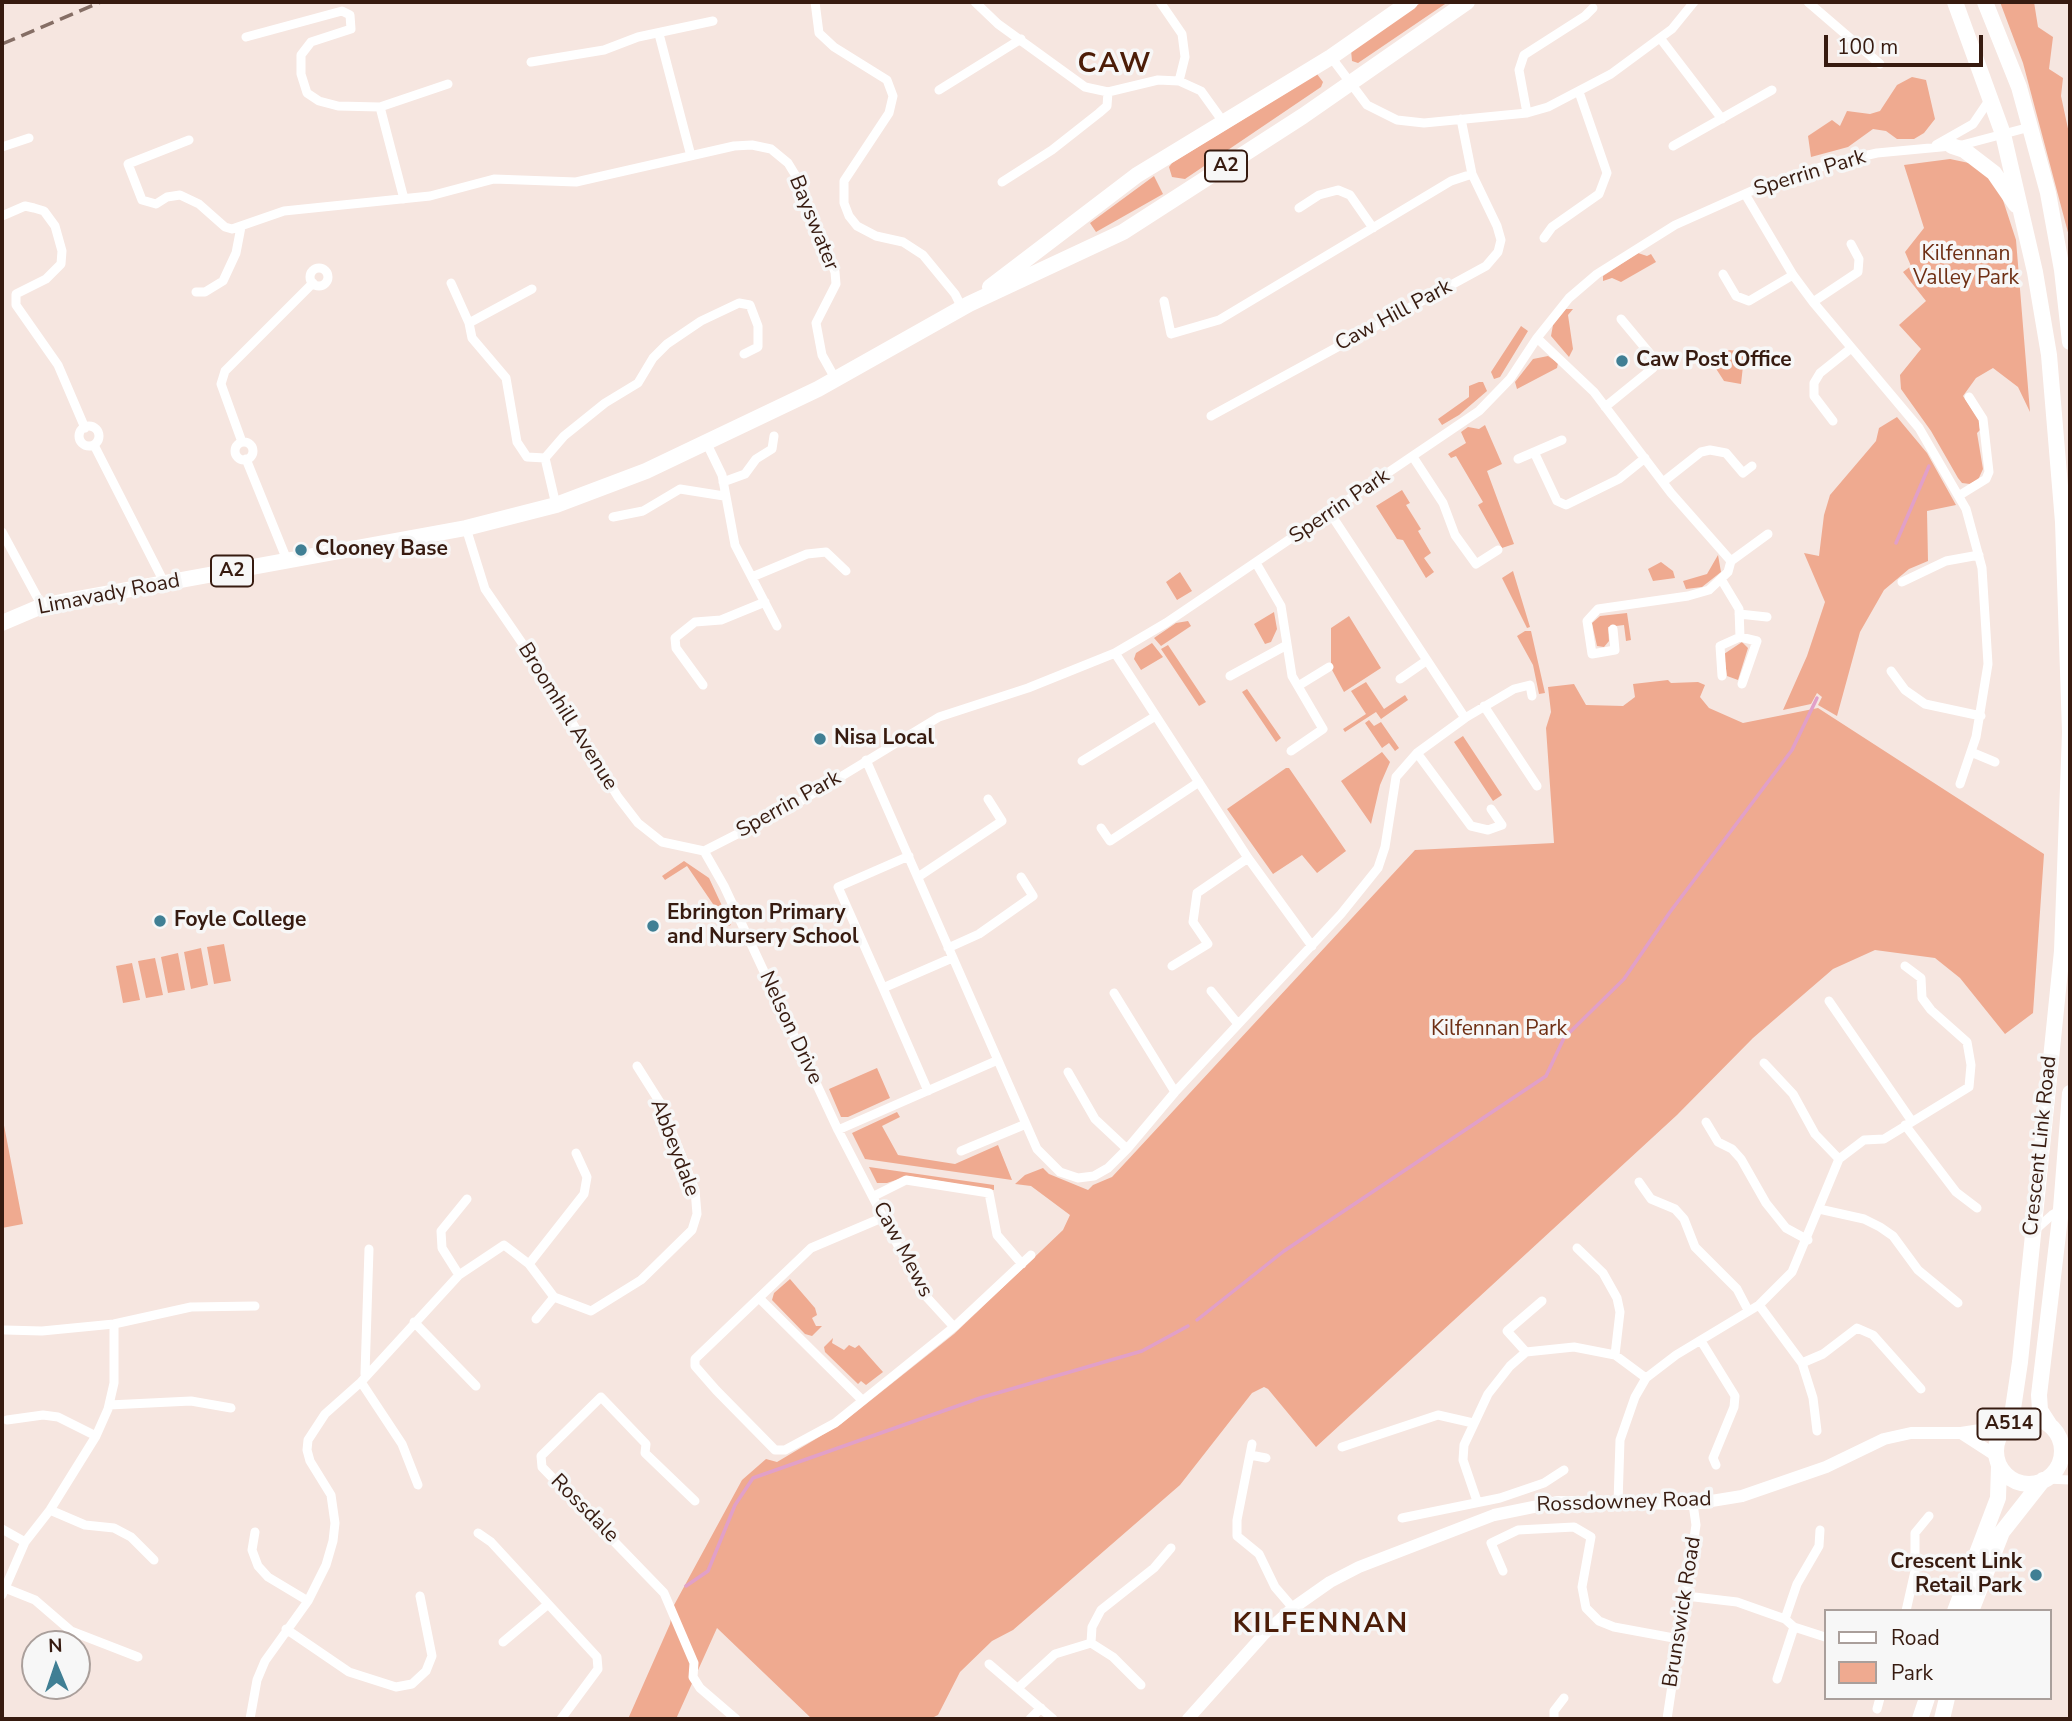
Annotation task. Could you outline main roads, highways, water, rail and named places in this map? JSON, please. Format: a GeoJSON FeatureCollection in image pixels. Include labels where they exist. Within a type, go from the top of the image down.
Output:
{"type":"FeatureCollection","features":[{"type":"Feature","properties":{"kind":"highway","name":"A2"},"geometry":{"type":"LineString","coordinates":[[965,306],[1137,175],[1331,57],[1410,2]]}},
{"type":"Feature","properties":{"kind":"highway","name":"A2"},"geometry":{"type":"LineString","coordinates":[[965,306],[1123,232],[1351,83],[1467,2]]}},
{"type":"Feature","properties":{"kind":"highway","name":"Crescent Link Road"},"geometry":{"type":"LineString","coordinates":[[1955,2],[2003,134],[2024,223],[2049,355],[2056,435],[2070,732],[2062,951],[2009,1424],[1997,1440],[1998,1498],[1956,1609]]}},
{"type":"Feature","properties":{"kind":"highway"},"geometry":{"type":"LineString","coordinates":[[1985,2],[2019,88],[2050,205],[2070,342]]}},
{"type":"Feature","properties":{"kind":"highway"},"geometry":{"type":"LineString","coordinates":[[1952,146],[1964,150],[1994,173],[2011,195],[2024,223]]}},
{"type":"Feature","properties":{"kind":"highway","name":"Limavady Road"},"geometry":{"type":"LineString","coordinates":[[2,623],[42,606],[466,528],[556,505],[646,471],[707,443],[836,380],[965,306]]}},
{"type":"Feature","properties":{"kind":"highway","name":"Crescent Link Road"},"geometry":{"type":"LineString","coordinates":[[1972,1609],[2001,1532],[2060,1463],[2066,1448],[2040,1410],[2039,1395],[2065,1216],[2070,1093]]}},
{"type":"Feature","properties":{"kind":"highway","name":"A514"},"geometry":{"type":"LineString","coordinates":[[2009,1424],[2031,1417],[2049,1424]]}},
{"type":"Feature","properties":{"kind":"highway","name":"A514"},"geometry":{"type":"LineString","coordinates":[[1997,1460],[2006,1475],[2020,1483],[2045,1480]]}},
{"type":"Feature","properties":{"kind":"highway"},"geometry":{"type":"LineString","coordinates":[[1920,1719],[1926,1700]]}},
{"type":"Feature","properties":{"kind":"highway"},"geometry":{"type":"LineString","coordinates":[[1941,1719],[1946,1700]]}},
{"type":"Feature","properties":{"kind":"waterway"},"geometry":{"type":"LineString","coordinates":[[1896,543],[1929,466]]}},
{"type":"Feature","properties":{"kind":"waterway"},"geometry":{"type":"LineString","coordinates":[[1197,1320],[1284,1251],[1546,1076],[1564,1038],[1624,979],[1670,912],[1792,750],[1817,698]]}},
{"type":"Feature","properties":{"kind":"waterway"},"geometry":{"type":"LineString","coordinates":[[686,1586],[708,1571],[735,1505],[753,1478],[980,1398],[1142,1351],[1188,1326]]}},
{"type":"Feature","properties":{"kind":"railway"},"geometry":{"type":"LineString","coordinates":[[2,44],[101,2]]}},
{"type":"Feature","properties":{"kind":"place","name":"Caw Post Office"},"geometry":{"type":"Point","coordinates":[1622,361]}},
{"type":"Feature","properties":{"kind":"place","name":"Clooney Base"},"geometry":{"type":"Point","coordinates":[301,550]}},
{"type":"Feature","properties":{"kind":"place","name":"Nisa Local"},"geometry":{"type":"Point","coordinates":[820,739]}},
{"type":"Feature","properties":{"kind":"place","name":"Foyle College"},"geometry":{"type":"Point","coordinates":[160,921]}},
{"type":"Feature","properties":{"kind":"place","name":"Ebrington Primary and Nursery School"},"geometry":{"type":"Point","coordinates":[653,926]}},
{"type":"Feature","properties":{"kind":"place","name":"Crescent Link Retail Park"},"geometry":{"type":"Point","coordinates":[2036,1575]}},
{"type":"Feature","properties":{"kind":"district","name":"CAW"},"geometry":{"type":"Point","coordinates":[1115,65]}},
{"type":"Feature","properties":{"kind":"district","name":"KILFENNAN"},"geometry":{"type":"Point","coordinates":[1321,1625]}},
{"type":"Feature","properties":{"kind":"park label","name":"Kilfennan Valley Park"},"geometry":{"type":"Point","coordinates":[1966,267]}},
{"type":"Feature","properties":{"kind":"park label","name":"Kilfennan Park"},"geometry":{"type":"Point","coordinates":[1499,1030]}}]}
